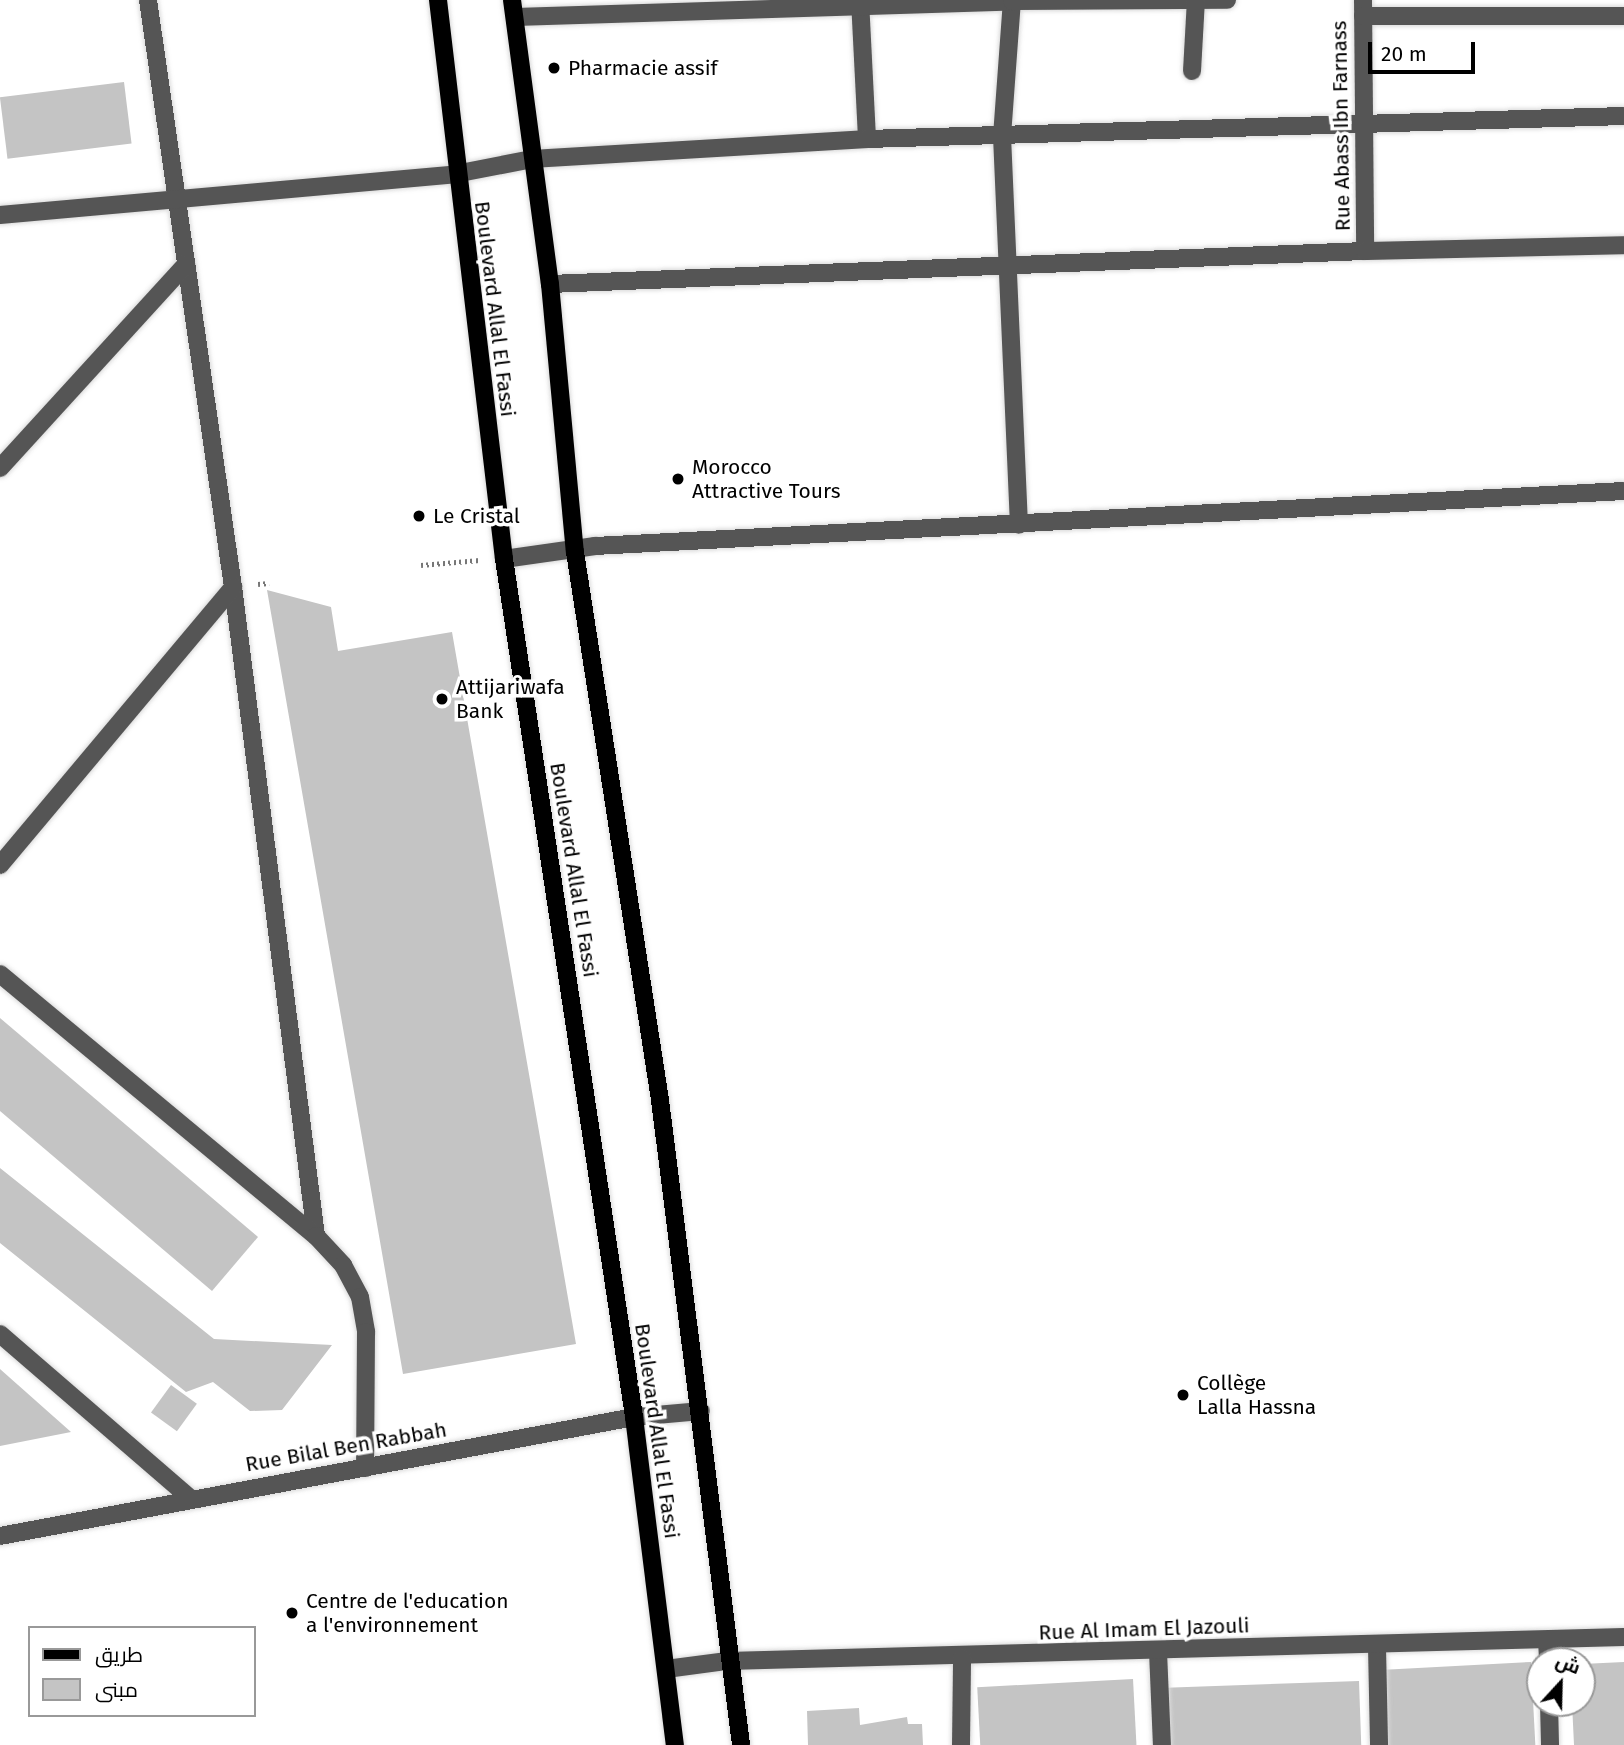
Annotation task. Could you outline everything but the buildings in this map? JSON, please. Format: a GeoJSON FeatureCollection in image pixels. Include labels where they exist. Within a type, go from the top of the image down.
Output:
{"type":"FeatureCollection","features":[{"type":"Feature","properties":{"kind":"main road","name":"Boulevard Allal El Fassi"},"geometry":{"type":"LineString","coordinates":[[438,0],[455,174],[504,559],[634,1417],[675,1745]]}},
{"type":"Feature","properties":{"kind":"main road","name":"Boulevard Allal El Fassi"},"geometry":{"type":"LineString","coordinates":[[513,9],[550,284],[575,551],[660,1100],[701,1411],[727,1661],[741,1745]]}},
{"type":"Feature","properties":{"kind":"street"},"geometry":{"type":"LineString","coordinates":[[148,0],[233,587],[316,1236]]}},
{"type":"Feature","properties":{"kind":"street"},"geometry":{"type":"LineString","coordinates":[[513,9],[1012,0],[1227,0]]}},
{"type":"Feature","properties":{"kind":"street"},"geometry":{"type":"LineString","coordinates":[[1012,0],[1002,136],[1010,264],[1019,525]]}},
{"type":"Feature","properties":{"kind":"street"},"geometry":{"type":"LineString","coordinates":[[1192,71],[1196,1]]}},
{"type":"Feature","properties":{"kind":"street"},"geometry":{"type":"LineString","coordinates":[[861,3],[867,139]]}},
{"type":"Feature","properties":{"kind":"street"},"geometry":{"type":"LineString","coordinates":[[1363,8],[1624,16]]}},
{"type":"Feature","properties":{"kind":"street","name":"Rue Abass Ibn Farnass"},"geometry":{"type":"LineString","coordinates":[[1363,8],[1367,120],[1365,251]]}},
{"type":"Feature","properties":{"kind":"street"},"geometry":{"type":"LineString","coordinates":[[0,215],[455,174],[532,159],[867,139],[1002,136],[1367,120],[1624,116]]}},
{"type":"Feature","properties":{"kind":"street"},"geometry":{"type":"LineString","coordinates":[[550,284],[1365,251],[1624,245]]}},
{"type":"Feature","properties":{"kind":"street"},"geometry":{"type":"LineString","coordinates":[[4,455],[186,264]]}},
{"type":"Feature","properties":{"kind":"street"},"geometry":{"type":"LineString","coordinates":[[504,559],[575,551],[595,546],[1624,491]]}},
{"type":"Feature","properties":{"kind":"street"},"geometry":{"type":"LineString","coordinates":[[0,865],[233,587]]}},
{"type":"Feature","properties":{"kind":"street"},"geometry":{"type":"LineString","coordinates":[[0,974],[316,1236],[344,1265],[360,1297],[369,1370],[365,1468]]}},
{"type":"Feature","properties":{"kind":"street"},"geometry":{"type":"LineString","coordinates":[[0,1334],[189,1497]]}},
{"type":"Feature","properties":{"kind":"street","name":"Rue Bilal Ben Rabbah"},"geometry":{"type":"LineString","coordinates":[[0,1536],[189,1497],[365,1468],[634,1417],[701,1411]]}},
{"type":"Feature","properties":{"kind":"street","name":"Rue Al Imam El Jazouli"},"geometry":{"type":"LineString","coordinates":[[666,1669],[727,1661],[1377,1647],[1624,1637]]}},
{"type":"Feature","properties":{"kind":"street"},"geometry":{"type":"LineString","coordinates":[[1547,1640],[1547,1647]]}},
{"type":"Feature","properties":{"kind":"street"},"geometry":{"type":"LineString","coordinates":[[1377,1647],[1379,1745]]}},
{"type":"Feature","properties":{"kind":"street"},"geometry":{"type":"LineString","coordinates":[[1158,1651],[1162,1745]]}},
{"type":"Feature","properties":{"kind":"street"},"geometry":{"type":"LineString","coordinates":[[961,1745],[962,1658]]}},
{"type":"Feature","properties":{"kind":"street"},"geometry":{"type":"LineString","coordinates":[[1549,1717],[1550,1745]]}},
{"type":"Feature","properties":{"kind":"path"},"geometry":{"type":"LineString","coordinates":[[421,565],[504,559]]}},
{"type":"Feature","properties":{"kind":"place","name":"Pharmacie assif"},"geometry":{"type":"Point","coordinates":[554,68]}},
{"type":"Feature","properties":{"kind":"place","name":"Morocco Attractive Tours"},"geometry":{"type":"Point","coordinates":[678,479]}},
{"type":"Feature","properties":{"kind":"place","name":"Le Cristal"},"geometry":{"type":"Point","coordinates":[419,516]}},
{"type":"Feature","properties":{"kind":"place","name":"Attijariwafa Bank"},"geometry":{"type":"Point","coordinates":[442,699]}},
{"type":"Feature","properties":{"kind":"place","name":"Collège Lalla Hassna"},"geometry":{"type":"Point","coordinates":[1183,1395]}},
{"type":"Feature","properties":{"kind":"place","name":"Centre de l'education a l'environnement"},"geometry":{"type":"Point","coordinates":[292,1613]}}]}
